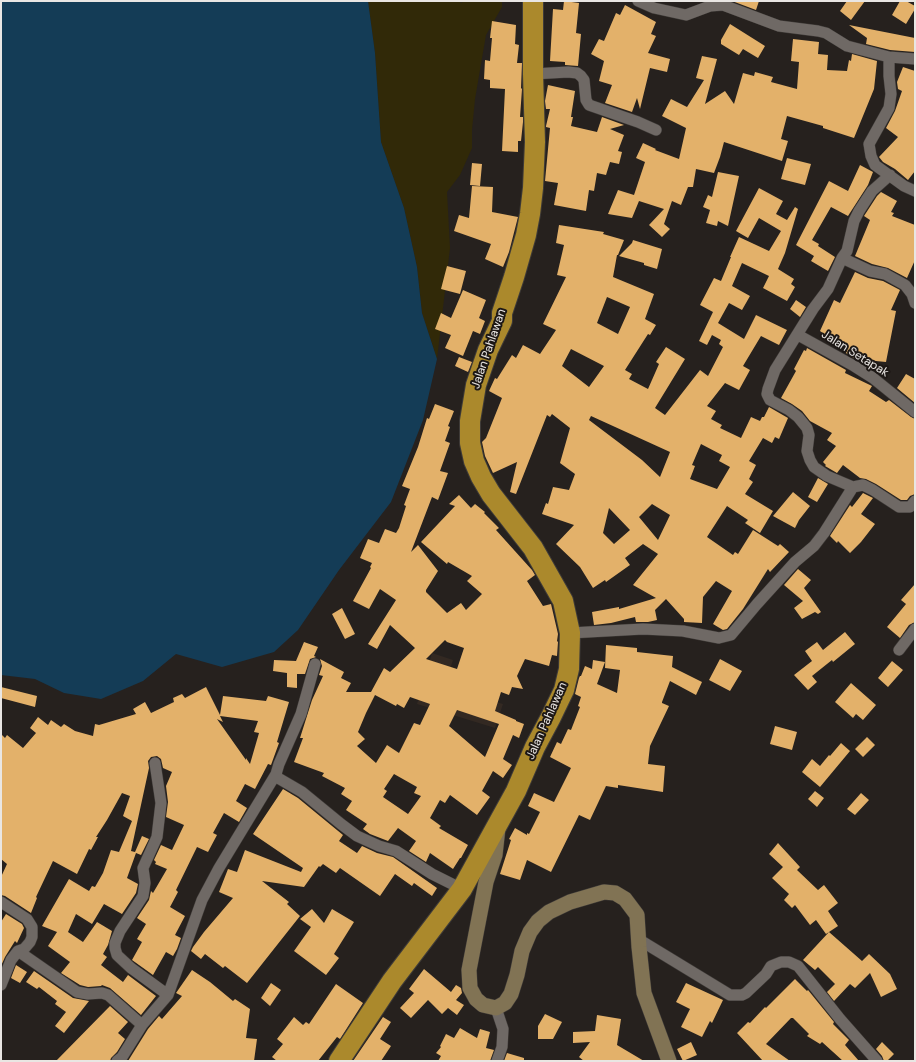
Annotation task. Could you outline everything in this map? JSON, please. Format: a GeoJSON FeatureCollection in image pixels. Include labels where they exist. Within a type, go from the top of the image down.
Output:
{"type":"FeatureCollection","features":[{"type":"Feature","properties":{"kind":"highway","name":"Jalan Pahlawan"},"geometry":{"type":"LineString","coordinates":[[339,1061],[392,981],[462,889],[516,791],[535,747],[564,690],[569,669],[570,632],[564,601],[532,548],[481,477],[474,461],[470,443],[470,421],[476,385],[488,350],[502,322],[502,313],[526,235],[530,214],[535,142],[533,1]]}},
{"type":"Feature","properties":{"kind":"street"},"geometry":{"type":"LineString","coordinates":[[638,1],[654,8],[686,15],[710,6],[723,5],[779,26],[818,30],[847,46],[889,57],[915,59]]}},
{"type":"Feature","properties":{"kind":"street"},"geometry":{"type":"LineString","coordinates":[[889,57],[891,94],[889,108],[868,144],[875,165],[904,186],[915,191]]}},
{"type":"Feature","properties":{"kind":"street"},"geometry":{"type":"LineString","coordinates":[[533,74],[568,72],[577,73],[584,80],[586,100],[589,105],[638,122],[656,130]]}},
{"type":"Feature","properties":{"kind":"street"},"geometry":{"type":"LineString","coordinates":[[890,175],[872,191],[859,210],[854,221],[847,251],[842,258],[828,289],[813,309],[776,370],[768,389],[768,394],[770,400],[789,410],[798,417],[807,428],[809,435],[807,451],[814,467],[827,476],[853,487],[863,485],[899,507],[910,507],[915,501]]}},
{"type":"Feature","properties":{"kind":"street"},"geometry":{"type":"LineString","coordinates":[[842,258],[870,271],[885,274],[905,285],[912,294],[915,303]]}},
{"type":"Feature","properties":{"kind":"street","name":"Jalan Setapak"},"geometry":{"type":"LineString","coordinates":[[798,334],[873,378],[915,412]]}},
{"type":"Feature","properties":{"kind":"street"},"geometry":{"type":"LineString","coordinates":[[570,632],[643,629],[683,631],[719,638],[732,635],[757,604],[795,562],[814,546],[853,487]]}},
{"type":"Feature","properties":{"kind":"street"},"geometry":{"type":"LineString","coordinates":[[899,650],[915,628]]}},
{"type":"Feature","properties":{"kind":"street"},"geometry":{"type":"LineString","coordinates":[[117,1061],[122,1057],[142,1025],[168,995],[202,900],[226,856],[276,774],[278,764],[301,714],[315,664]]}},
{"type":"Feature","properties":{"kind":"street"},"geometry":{"type":"LineString","coordinates":[[155,763],[161,803],[157,837],[143,868],[145,883],[143,896],[120,931],[115,943],[115,948],[117,955],[131,968],[168,995]]}},
{"type":"Feature","properties":{"kind":"street"},"geometry":{"type":"LineString","coordinates":[[276,774],[278,778],[302,792],[357,836],[379,846],[396,851],[432,874],[462,889]]}},
{"type":"Feature","properties":{"kind":"street"},"geometry":{"type":"LineString","coordinates":[[498,825],[495,855],[486,882],[469,970],[470,988],[476,999],[484,1005],[496,1008],[505,1004],[511,994],[522,951],[530,932],[538,921],[549,912],[570,902],[604,892],[615,893],[625,899],[637,915],[644,993],[669,1061]]}},
{"type":"Feature","properties":{"kind":"street"},"geometry":{"type":"LineString","coordinates":[[1,902],[27,919],[32,928],[32,937],[30,942],[24,949],[18,951],[11,960],[1,985]]}},
{"type":"Feature","properties":{"kind":"street"},"geometry":{"type":"LineString","coordinates":[[638,939],[730,995],[742,995],[746,993],[766,974],[772,966],[781,962],[789,962],[798,966],[877,1061]]}},
{"type":"Feature","properties":{"kind":"street"},"geometry":{"type":"LineString","coordinates":[[18,951],[77,992],[88,994],[102,993],[108,995],[142,1025]]}},
{"type":"Feature","properties":{"kind":"street"},"geometry":{"type":"LineString","coordinates":[[496,1008],[503,1029],[502,1047],[497,1061]]}},
{"type":"Feature","properties":{"kind":"shaded area"},"geometry":{"type":"Polygon","coordinates":[[[432,653],[453,660],[445,686],[503,704],[495,728],[417,704],[432,653]]]}},
{"type":"Feature","properties":{"kind":"sand"},"geometry":{"type":"Polygon","coordinates":[[[368,1],[460,1],[461,3],[464,1],[502,1],[502,7],[486,35],[475,99],[472,148],[460,175],[447,192],[450,248],[437,359],[422,313],[417,267],[404,208],[381,142],[375,53],[368,1]]]}},
{"type":"Feature","properties":{"kind":"water"},"geometry":{"type":"Polygon","coordinates":[[[1,1],[368,1],[375,53],[381,142],[404,208],[417,267],[422,313],[437,359],[423,420],[391,502],[339,570],[298,630],[274,652],[222,667],[176,654],[143,681],[101,699],[64,693],[35,679],[1,675],[1,1]]]}},
{"type":"Feature","properties":{"kind":"building"},"geometry":{"type":"Polygon","coordinates":[[[564,1],[579,3],[576,33],[581,34],[578,66],[565,65],[565,62],[550,61],[553,9],[563,10],[564,1]]]}},
{"type":"Feature","properties":{"kind":"building"},"geometry":{"type":"Polygon","coordinates":[[[732,1],[759,1],[756,10],[732,1]]]}},
{"type":"Feature","properties":{"kind":"building"},"geometry":{"type":"Polygon","coordinates":[[[847,1],[865,1],[851,20],[840,11],[847,1]]]}},
{"type":"Feature","properties":{"kind":"building"},"geometry":{"type":"Polygon","coordinates":[[[900,1],[906,1],[915,6],[915,9],[906,24],[892,15],[900,1]]]}},
{"type":"Feature","properties":{"kind":"building"},"geometry":{"type":"Polygon","coordinates":[[[625,5],[656,22],[651,34],[656,36],[648,53],[670,59],[667,72],[650,68],[640,109],[637,98],[632,112],[605,103],[612,85],[599,81],[604,61],[591,54],[599,39],[604,41],[616,13],[620,15],[625,5]]]}},
{"type":"Feature","properties":{"kind":"building"},"geometry":{"type":"Polygon","coordinates":[[[492,21],[516,25],[515,44],[519,45],[517,63],[522,63],[520,117],[523,117],[521,141],[518,141],[518,152],[502,151],[505,89],[490,88],[490,80],[484,79],[485,60],[490,61],[492,21]]]}},
{"type":"Feature","properties":{"kind":"building"},"geometry":{"type":"Polygon","coordinates":[[[730,24],[765,46],[758,58],[743,49],[739,55],[721,44],[721,40],[730,24]]]}},
{"type":"Feature","properties":{"kind":"building"},"geometry":{"type":"Polygon","coordinates":[[[849,25],[915,38],[915,52],[890,50],[866,44],[867,38],[849,25]]]}},
{"type":"Feature","properties":{"kind":"building"},"geometry":{"type":"Polygon","coordinates":[[[793,39],[819,42],[818,54],[828,55],[827,70],[847,71],[852,54],[877,61],[874,89],[854,138],[823,128],[823,126],[787,116],[781,139],[788,141],[782,161],[724,142],[714,173],[696,169],[693,187],[688,187],[681,205],[672,201],[664,224],[670,229],[662,237],[649,225],[664,209],[639,201],[632,218],[608,214],[618,190],[634,195],[645,162],[636,158],[643,143],[656,149],[655,150],[679,159],[686,128],[662,116],[671,99],[687,107],[704,80],[696,78],[702,56],[717,59],[705,104],[725,91],[734,104],[743,73],[754,76],[755,72],[773,77],[771,82],[797,89],[799,62],[791,61],[793,39]]]}},
{"type":"Feature","properties":{"kind":"building"},"geometry":{"type":"Polygon","coordinates":[[[903,67],[915,71],[915,171],[908,180],[895,169],[883,162],[879,157],[898,137],[886,128],[895,111],[902,91],[898,89],[897,82],[903,67]]]}},
{"type":"Feature","properties":{"kind":"building"},"geometry":{"type":"Polygon","coordinates":[[[548,85],[575,91],[571,126],[597,132],[602,117],[624,125],[610,129],[624,135],[618,151],[622,152],[619,164],[610,162],[606,175],[597,173],[594,191],[589,190],[586,211],[554,205],[558,183],[545,181],[550,128],[546,127],[550,109],[546,109],[545,101],[548,85]]]}},
{"type":"Feature","properties":{"kind":"building"},"geometry":{"type":"Polygon","coordinates":[[[787,158],[811,164],[805,185],[781,179],[787,158]]]}},
{"type":"Feature","properties":{"kind":"building"},"geometry":{"type":"Polygon","coordinates":[[[472,163],[482,164],[480,186],[470,185],[472,163]]]}},
{"type":"Feature","properties":{"kind":"building"},"geometry":{"type":"Polygon","coordinates":[[[860,165],[873,172],[868,185],[848,216],[831,207],[812,240],[819,244],[818,246],[835,257],[828,271],[811,261],[814,256],[796,245],[829,181],[848,191],[860,165]]]}},
{"type":"Feature","properties":{"kind":"building"},"geometry":{"type":"Polygon","coordinates":[[[718,172],[739,176],[728,226],[718,221],[717,226],[706,223],[710,210],[703,207],[708,195],[712,197],[718,172]]]}},
{"type":"Feature","properties":{"kind":"building"},"geometry":{"type":"Polygon","coordinates":[[[472,186],[493,187],[492,212],[518,217],[509,252],[503,267],[485,259],[491,244],[454,231],[459,215],[469,218],[472,186]]]}},
{"type":"Feature","properties":{"kind":"building"},"geometry":{"type":"Polygon","coordinates":[[[759,188],[783,201],[776,214],[787,220],[795,207],[798,209],[785,253],[778,269],[794,279],[791,284],[795,287],[787,301],[763,288],[769,276],[742,263],[732,286],[750,296],[742,310],[729,303],[718,323],[744,339],[756,315],[787,330],[779,345],[761,336],[743,366],[750,370],[739,390],[725,383],[707,406],[716,411],[711,419],[722,425],[720,428],[741,438],[751,417],[760,421],[762,417],[764,417],[769,407],[788,418],[779,439],[775,437],[772,443],[763,438],[749,461],[756,465],[749,479],[753,482],[745,494],[773,511],[760,533],[745,523],[748,520],[727,506],[707,537],[733,555],[735,552],[738,554],[753,530],[778,546],[780,544],[789,552],[770,572],[768,569],[743,609],[727,629],[723,630],[713,624],[732,591],[716,581],[703,597],[702,623],[684,622],[684,619],[666,599],[655,610],[657,620],[636,622],[635,617],[611,623],[594,625],[592,612],[619,607],[619,609],[656,598],[633,585],[658,554],[643,544],[625,558],[630,565],[606,582],[605,580],[593,588],[580,567],[556,544],[574,525],[542,514],[546,503],[548,504],[553,487],[569,490],[575,474],[560,463],[570,428],[552,414],[550,417],[547,415],[516,494],[510,492],[517,462],[493,473],[485,456],[482,442],[486,438],[502,398],[489,391],[495,378],[497,379],[512,355],[516,358],[523,345],[540,354],[556,330],[543,324],[566,277],[557,275],[564,245],[556,243],[559,225],[604,232],[603,234],[624,240],[617,255],[613,277],[654,294],[645,319],[656,325],[650,335],[648,334],[625,370],[632,374],[629,379],[648,389],[659,364],[656,362],[666,347],[685,359],[655,408],[665,415],[700,370],[708,376],[723,347],[719,344],[721,340],[712,335],[707,345],[699,341],[713,312],[700,305],[714,278],[721,281],[739,237],[769,251],[781,231],[759,218],[748,238],[736,231],[759,188]],[[607,297],[597,323],[618,334],[630,307],[607,297]],[[571,349],[562,366],[589,387],[604,366],[571,349]],[[591,416],[589,420],[642,460],[660,477],[670,452],[591,416]],[[701,444],[692,465],[695,466],[690,479],[717,489],[730,467],[719,461],[722,455],[701,444]],[[652,504],[639,517],[658,540],[670,515],[652,504]],[[609,508],[603,533],[614,544],[630,530],[609,508]]]}},
{"type":"Feature","properties":{"kind":"building"},"geometry":{"type":"Polygon","coordinates":[[[881,192],[897,201],[891,212],[894,213],[892,216],[915,225],[915,260],[907,278],[888,268],[872,264],[855,256],[870,220],[864,216],[881,192]]]}},
{"type":"Feature","properties":{"kind":"building"},"geometry":{"type":"Polygon","coordinates":[[[633,240],[662,249],[657,269],[644,265],[644,263],[619,256],[632,243],[633,240]]]}},
{"type":"Feature","properties":{"kind":"building"},"geometry":{"type":"Polygon","coordinates":[[[447,266],[466,271],[460,294],[441,289],[447,266]]]}},
{"type":"Feature","properties":{"kind":"building"},"geometry":{"type":"Polygon","coordinates":[[[855,272],[868,278],[883,281],[900,290],[891,310],[896,311],[886,362],[855,359],[846,353],[847,351],[820,331],[834,300],[840,303],[855,272]]]}},
{"type":"Feature","properties":{"kind":"building"},"geometry":{"type":"Polygon","coordinates":[[[463,290],[486,300],[479,318],[485,321],[480,334],[473,331],[463,356],[445,348],[451,335],[435,329],[441,313],[451,318],[463,290]]]}},
{"type":"Feature","properties":{"kind":"building"},"geometry":{"type":"Polygon","coordinates":[[[796,300],[806,307],[800,317],[790,309],[796,300]]]}},
{"type":"Feature","properties":{"kind":"building"},"geometry":{"type":"Polygon","coordinates":[[[807,348],[846,370],[845,373],[872,386],[869,391],[886,402],[889,400],[915,419],[915,494],[910,496],[907,500],[901,500],[876,484],[860,478],[843,465],[837,473],[825,466],[826,465],[823,462],[836,446],[827,440],[832,433],[810,421],[802,411],[781,398],[796,371],[794,369],[804,350],[806,351],[807,348]]]}},
{"type":"Feature","properties":{"kind":"building"},"geometry":{"type":"Polygon","coordinates":[[[459,357],[472,362],[468,372],[455,366],[459,357]]]}},
{"type":"Feature","properties":{"kind":"building"},"geometry":{"type":"Polygon","coordinates":[[[906,374],[915,379],[915,403],[897,388],[906,374]]]}},
{"type":"Feature","properties":{"kind":"building"},"geometry":{"type":"Polygon","coordinates":[[[435,404],[454,411],[448,426],[450,427],[445,441],[450,443],[440,471],[448,473],[438,500],[432,497],[411,552],[418,545],[438,571],[426,592],[447,613],[461,603],[466,610],[482,594],[467,581],[472,576],[448,562],[447,564],[421,542],[455,506],[449,504],[459,495],[471,508],[475,504],[485,512],[484,513],[499,528],[496,530],[532,570],[535,575],[527,581],[543,606],[551,604],[558,634],[557,656],[552,655],[549,666],[525,659],[517,676],[523,689],[512,687],[509,695],[501,692],[495,711],[524,724],[519,738],[513,735],[503,759],[512,765],[503,778],[493,771],[482,791],[490,797],[477,815],[450,795],[445,803],[440,800],[430,818],[441,826],[439,828],[468,845],[453,869],[430,853],[426,862],[409,851],[416,841],[398,828],[388,841],[370,834],[363,829],[367,824],[346,810],[352,801],[341,794],[345,788],[322,776],[324,773],[294,762],[303,738],[300,738],[312,700],[323,676],[319,675],[322,666],[320,659],[344,672],[341,678],[351,683],[346,692],[371,692],[384,668],[390,672],[415,648],[390,625],[377,649],[368,644],[396,600],[380,589],[369,609],[353,601],[371,568],[372,563],[360,558],[368,539],[379,543],[385,529],[396,533],[399,528],[406,506],[404,505],[410,489],[402,486],[418,447],[427,418],[429,419],[435,404]],[[445,640],[426,659],[457,669],[464,648],[445,640]],[[375,695],[358,732],[365,739],[357,746],[376,763],[387,745],[399,753],[414,723],[420,725],[430,704],[410,697],[404,708],[397,704],[396,706],[375,695]],[[457,710],[449,726],[485,757],[499,724],[457,710]],[[394,774],[384,789],[387,791],[383,797],[408,814],[421,796],[414,793],[417,787],[394,774]]]}},
{"type":"Feature","properties":{"kind":"building"},"geometry":{"type":"Polygon","coordinates":[[[818,478],[828,484],[817,502],[808,497],[818,478]]]}},
{"type":"Feature","properties":{"kind":"building"},"geometry":{"type":"Polygon","coordinates":[[[793,492],[810,506],[799,520],[795,528],[773,516],[793,492]]]}},
{"type":"Feature","properties":{"kind":"building"},"geometry":{"type":"Polygon","coordinates":[[[863,493],[873,498],[861,514],[875,524],[850,553],[838,541],[837,543],[830,536],[850,505],[852,507],[863,493]]]}},
{"type":"Feature","properties":{"kind":"building"},"geometry":{"type":"Polygon","coordinates":[[[798,569],[811,580],[804,588],[821,612],[818,614],[815,612],[802,619],[794,608],[803,601],[784,585],[798,569]]]}},
{"type":"Feature","properties":{"kind":"building"},"geometry":{"type":"Polygon","coordinates":[[[915,584],[915,622],[909,625],[900,638],[887,627],[906,604],[901,600],[915,584]]]}},
{"type":"Feature","properties":{"kind":"building"},"geometry":{"type":"Polygon","coordinates":[[[342,608],[355,634],[345,639],[332,614],[342,608]]]}},
{"type":"Feature","properties":{"kind":"building"},"geometry":{"type":"Polygon","coordinates":[[[845,632],[855,644],[833,662],[832,660],[812,676],[817,682],[808,690],[794,675],[812,661],[805,651],[817,642],[823,650],[845,632]]]}},
{"type":"Feature","properties":{"kind":"building"},"geometry":{"type":"Polygon","coordinates":[[[304,642],[318,647],[314,656],[316,657],[310,659],[305,674],[297,674],[297,688],[287,687],[287,673],[273,671],[274,660],[296,661],[304,642]]]}},
{"type":"Feature","properties":{"kind":"building"},"geometry":{"type":"Polygon","coordinates":[[[606,645],[637,648],[637,652],[673,656],[672,667],[702,682],[696,695],[670,681],[662,702],[669,706],[650,746],[648,764],[665,766],[663,792],[618,785],[618,788],[606,786],[590,820],[579,815],[551,872],[527,860],[520,880],[500,874],[511,840],[509,839],[515,828],[527,835],[527,833],[529,834],[540,812],[528,806],[534,793],[554,802],[571,768],[550,757],[557,742],[561,744],[568,729],[571,730],[580,707],[578,706],[581,697],[575,694],[579,678],[585,666],[592,669],[593,660],[605,662],[597,684],[617,693],[620,670],[605,668],[606,645]]]}},
{"type":"Feature","properties":{"kind":"building"},"geometry":{"type":"Polygon","coordinates":[[[720,659],[742,671],[730,691],[709,680],[720,659]]]}},
{"type":"Feature","properties":{"kind":"building"},"geometry":{"type":"Polygon","coordinates":[[[892,661],[903,670],[888,687],[878,678],[892,661]]]}},
{"type":"Feature","properties":{"kind":"building"},"geometry":{"type":"Polygon","coordinates":[[[851,683],[876,705],[863,720],[856,714],[853,718],[835,702],[851,683]]]}},
{"type":"Feature","properties":{"kind":"building"},"geometry":{"type":"Polygon","coordinates":[[[1,687],[37,696],[35,707],[1,698],[1,687]]]}},
{"type":"Feature","properties":{"kind":"building"},"geometry":{"type":"Polygon","coordinates":[[[206,687],[220,715],[223,696],[266,701],[268,696],[289,702],[277,742],[279,743],[271,765],[268,764],[255,789],[245,784],[236,801],[247,808],[239,822],[224,813],[213,833],[217,835],[208,852],[197,847],[176,890],[178,892],[170,907],[185,916],[175,935],[181,938],[173,956],[166,952],[153,975],[132,960],[142,942],[137,939],[146,924],[137,918],[149,900],[151,891],[153,893],[167,869],[155,864],[156,862],[154,860],[161,845],[172,850],[184,825],[166,817],[168,802],[166,786],[172,772],[163,768],[161,759],[157,756],[151,757],[148,761],[149,768],[131,851],[135,852],[142,836],[149,839],[141,855],[136,853],[127,878],[138,884],[136,893],[122,914],[104,904],[92,924],[76,914],[68,932],[83,942],[97,922],[112,931],[108,945],[103,954],[107,957],[101,965],[123,982],[128,975],[156,996],[141,1015],[110,988],[102,985],[88,987],[80,985],[61,973],[70,962],[48,946],[57,932],[42,926],[69,879],[89,891],[92,886],[95,887],[103,873],[111,850],[119,852],[132,821],[123,816],[130,796],[122,793],[96,837],[98,837],[91,850],[89,849],[77,874],[53,861],[36,897],[37,898],[31,913],[5,896],[1,895],[1,877],[7,864],[1,859],[1,734],[5,738],[7,735],[23,748],[36,733],[30,728],[38,717],[48,725],[51,720],[61,727],[64,724],[75,731],[93,736],[95,724],[99,725],[136,714],[133,709],[145,702],[151,713],[174,702],[173,698],[182,694],[185,698],[206,687]],[[220,716],[223,722],[217,719],[250,764],[259,733],[254,732],[258,721],[220,716]]]}},
{"type":"Feature","properties":{"kind":"building"},"geometry":{"type":"Polygon","coordinates":[[[775,726],[797,732],[792,750],[770,744],[775,726]]]}},
{"type":"Feature","properties":{"kind":"building"},"geometry":{"type":"Polygon","coordinates":[[[867,737],[875,745],[863,757],[855,749],[867,737]]]}},
{"type":"Feature","properties":{"kind":"building"},"geometry":{"type":"Polygon","coordinates":[[[841,743],[850,751],[820,787],[802,772],[812,759],[820,766],[841,743]]]}},
{"type":"Feature","properties":{"kind":"building"},"geometry":{"type":"Polygon","coordinates":[[[283,789],[298,798],[343,835],[339,841],[357,853],[362,846],[377,853],[393,857],[437,888],[432,896],[414,883],[412,886],[395,874],[380,896],[340,868],[336,873],[323,864],[320,867],[319,866],[304,887],[262,881],[289,902],[287,904],[300,916],[247,983],[225,966],[223,968],[205,954],[201,959],[191,951],[204,932],[233,898],[219,892],[228,869],[237,872],[245,850],[301,872],[303,868],[253,834],[283,789]]]}},
{"type":"Feature","properties":{"kind":"building"},"geometry":{"type":"Polygon","coordinates":[[[815,791],[824,798],[817,807],[808,799],[815,791]]]}},
{"type":"Feature","properties":{"kind":"building"},"geometry":{"type":"Polygon","coordinates":[[[861,793],[869,800],[855,815],[847,809],[861,793]]]}},
{"type":"Feature","properties":{"kind":"building"},"geometry":{"type":"Polygon","coordinates":[[[778,843],[800,867],[797,870],[818,890],[824,885],[838,903],[828,911],[838,926],[826,934],[816,920],[810,925],[795,905],[792,908],[784,900],[789,894],[772,878],[783,867],[769,854],[778,843]]]}},
{"type":"Feature","properties":{"kind":"building"},"geometry":{"type":"Polygon","coordinates":[[[312,909],[324,923],[332,909],[354,922],[334,954],[339,958],[326,975],[294,951],[311,927],[300,919],[312,909]]]}},
{"type":"Feature","properties":{"kind":"building"},"geometry":{"type":"Polygon","coordinates":[[[6,914],[22,924],[24,928],[17,943],[15,941],[1,966],[1,922],[6,914]]]}},
{"type":"Feature","properties":{"kind":"building"},"geometry":{"type":"Polygon","coordinates":[[[829,932],[862,961],[869,954],[890,974],[897,989],[881,997],[870,973],[855,988],[850,984],[834,1001],[827,992],[835,984],[818,967],[815,970],[803,960],[829,932]]]}},
{"type":"Feature","properties":{"kind":"building"},"geometry":{"type":"Polygon","coordinates":[[[16,965],[27,972],[20,983],[11,978],[16,965]]]}},
{"type":"Feature","properties":{"kind":"building"},"geometry":{"type":"Polygon","coordinates":[[[424,969],[451,992],[456,985],[461,988],[462,993],[456,1000],[464,1005],[457,1015],[448,1008],[442,1014],[428,1000],[411,1018],[400,1008],[414,993],[409,989],[424,969]]]}},
{"type":"Feature","properties":{"kind":"building"},"geometry":{"type":"Polygon","coordinates":[[[192,970],[210,982],[233,1001],[235,999],[250,1009],[246,1038],[257,1039],[254,1061],[128,1061],[148,1029],[159,1016],[162,1019],[182,996],[176,993],[192,970]]]}},
{"type":"Feature","properties":{"kind":"building"},"geometry":{"type":"Polygon","coordinates":[[[34,971],[73,998],[89,1001],[64,1033],[55,1026],[66,1012],[55,1004],[57,1001],[39,987],[37,989],[26,982],[34,971]]]}},
{"type":"Feature","properties":{"kind":"building"},"geometry":{"type":"Polygon","coordinates":[[[795,979],[807,991],[808,990],[834,1022],[833,1024],[849,1040],[845,1045],[859,1061],[843,1061],[822,1042],[820,1044],[807,1036],[809,1034],[793,1018],[791,1018],[766,1044],[790,1061],[763,1061],[737,1033],[748,1022],[750,1023],[795,979]]]}},
{"type":"Feature","properties":{"kind":"building"},"geometry":{"type":"Polygon","coordinates":[[[271,983],[281,990],[270,1006],[261,998],[271,983]]]}},
{"type":"Feature","properties":{"kind":"building"},"geometry":{"type":"Polygon","coordinates":[[[686,983],[723,1000],[712,1023],[710,1021],[702,1037],[681,1027],[690,1009],[676,1002],[686,983]]]}},
{"type":"Feature","properties":{"kind":"building"},"geometry":{"type":"Polygon","coordinates":[[[336,984],[363,1003],[340,1039],[337,1037],[318,1061],[277,1061],[272,1057],[283,1044],[277,1039],[294,1017],[303,1025],[306,1022],[309,1024],[336,984]]]}},
{"type":"Feature","properties":{"kind":"building"},"geometry":{"type":"Polygon","coordinates":[[[110,1006],[128,1022],[118,1033],[125,1039],[110,1061],[56,1061],[110,1006]]]}},
{"type":"Feature","properties":{"kind":"building"},"geometry":{"type":"Polygon","coordinates":[[[545,1014],[562,1022],[553,1039],[538,1039],[538,1026],[545,1014]]]}},
{"type":"Feature","properties":{"kind":"building"},"geometry":{"type":"Polygon","coordinates":[[[597,1015],[621,1019],[617,1045],[644,1061],[584,1061],[579,1057],[590,1042],[573,1043],[573,1032],[595,1031],[597,1015]]]}},
{"type":"Feature","properties":{"kind":"building"},"geometry":{"type":"Polygon","coordinates":[[[383,1017],[391,1022],[380,1039],[391,1046],[381,1061],[353,1061],[383,1017]]]}},
{"type":"Feature","properties":{"kind":"building"},"geometry":{"type":"Polygon","coordinates":[[[460,1028],[477,1038],[480,1029],[490,1032],[486,1048],[494,1050],[490,1061],[438,1061],[441,1056],[436,1053],[441,1047],[440,1046],[446,1034],[454,1038],[460,1028]]]}},
{"type":"Feature","properties":{"kind":"building"},"geometry":{"type":"Polygon","coordinates":[[[691,1042],[697,1055],[683,1061],[677,1049],[691,1042]]]}},
{"type":"Feature","properties":{"kind":"building"},"geometry":{"type":"Polygon","coordinates":[[[882,1042],[894,1054],[887,1061],[884,1061],[876,1049],[882,1042]]]}},
{"type":"Feature","properties":{"kind":"building"},"geometry":{"type":"Polygon","coordinates":[[[507,1053],[524,1058],[524,1061],[504,1061],[507,1053]]]}}]}
